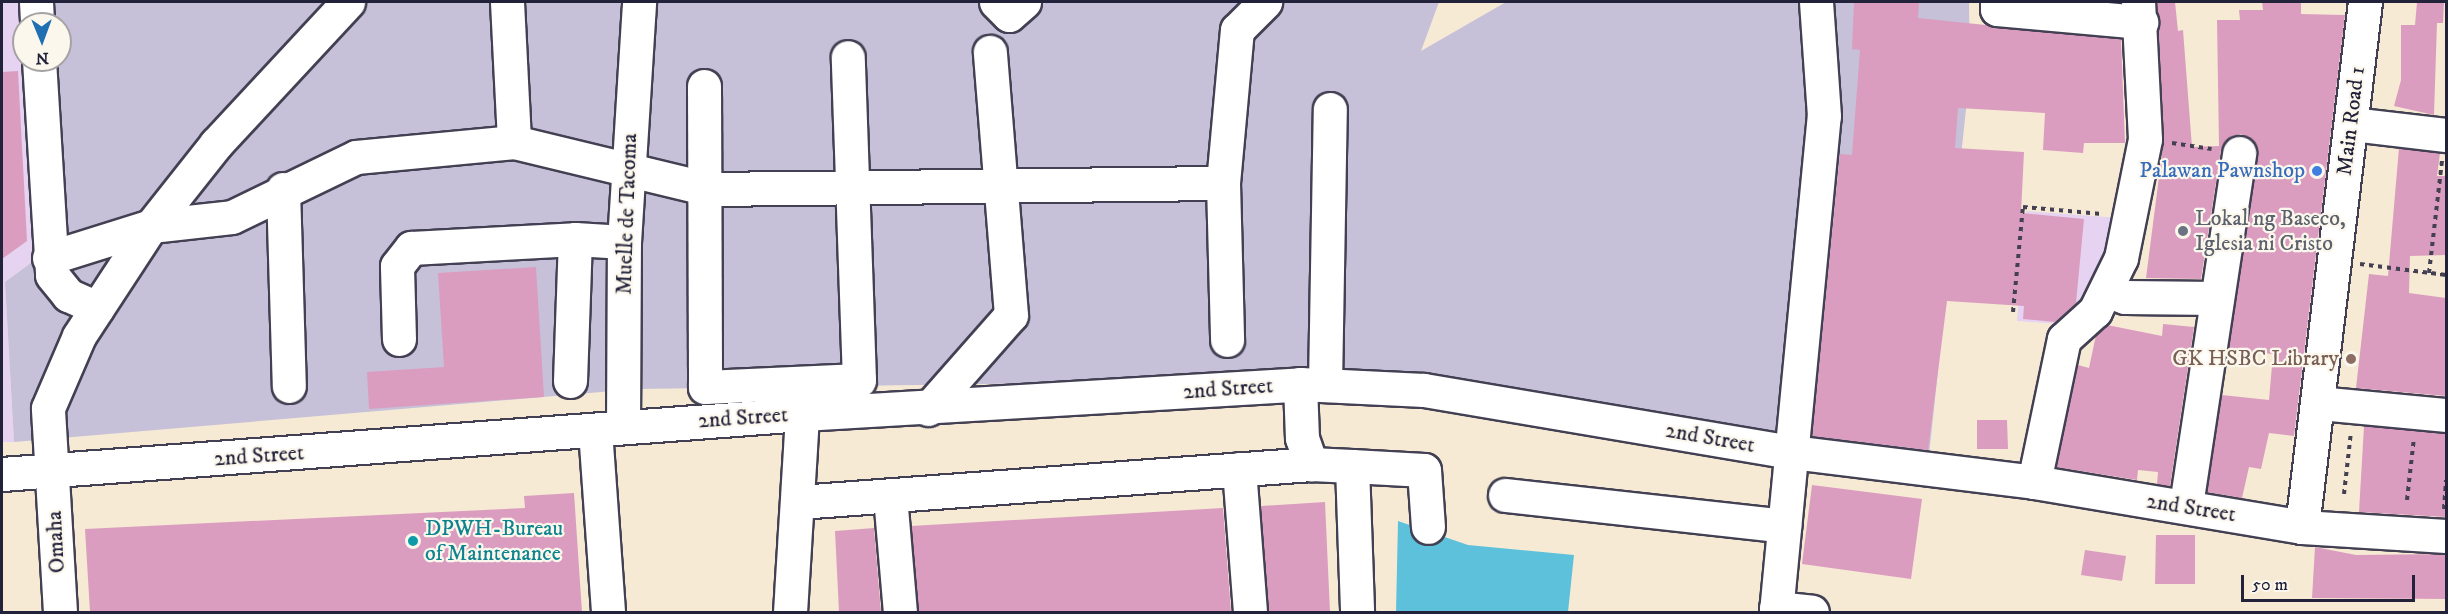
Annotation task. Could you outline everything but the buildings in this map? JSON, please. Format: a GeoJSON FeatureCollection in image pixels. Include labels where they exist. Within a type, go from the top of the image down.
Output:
{"type":"FeatureCollection","features":[{"type":"Feature","properties":{"kind":"street","name":"Omaha"},"geometry":{"type":"LineString","coordinates":[[60,612],[48,408],[79,336],[151,226],[216,144],[348,2]]}},
{"type":"Feature","properties":{"kind":"street"},"geometry":{"type":"LineString","coordinates":[[507,2],[514,142]]}},
{"type":"Feature","properties":{"kind":"street","name":"Muelle de Tacoma"},"geometry":{"type":"LineString","coordinates":[[608,612],[609,429],[631,171],[639,2]]}},
{"type":"Feature","properties":{"kind":"street"},"geometry":{"type":"LineString","coordinates":[[996,2],[1009,15],[1024,2]]}},
{"type":"Feature","properties":{"kind":"street"},"geometry":{"type":"LineString","coordinates":[[1227,340],[1223,183],[1237,30],[1265,2]]}},
{"type":"Feature","properties":{"kind":"street"},"geometry":{"type":"LineString","coordinates":[[1812,612],[1776,610],[1824,116],[1816,2]]}},
{"type":"Feature","properties":{"kind":"street","name":"Main Road 1"},"geometry":{"type":"LineString","coordinates":[[2302,527],[2365,2]]}},
{"type":"Feature","properties":{"kind":"street"},"geometry":{"type":"LineString","coordinates":[[1997,5],[2140,12],[2145,139],[2130,216],[2109,291],[2064,339],[2034,482]]}},
{"type":"Feature","properties":{"kind":"street"},"geometry":{"type":"LineString","coordinates":[[928,409],[1011,315],[990,52]]}},
{"type":"Feature","properties":{"kind":"street"},"geometry":{"type":"LineString","coordinates":[[704,86],[708,189],[707,388],[862,376],[848,57]]}},
{"type":"Feature","properties":{"kind":"street"},"geometry":{"type":"LineString","coordinates":[[40,72],[49,258],[58,285],[97,308]]}},
{"type":"Feature","properties":{"kind":"street"},"geometry":{"type":"LineString","coordinates":[[1311,464],[1302,438],[1312,384],[1330,110]]}},
{"type":"Feature","properties":{"kind":"street"},"geometry":{"type":"LineString","coordinates":[[2352,124],[2446,135]]}},
{"type":"Feature","properties":{"kind":"street"},"geometry":{"type":"LineString","coordinates":[[49,258],[151,226],[232,217],[283,189],[356,157],[514,142],[708,189],[1001,188],[1223,183]]}},
{"type":"Feature","properties":{"kind":"street"},"geometry":{"type":"LineString","coordinates":[[2186,505],[2239,153]]}},
{"type":"Feature","properties":{"kind":"street"},"geometry":{"type":"LineString","coordinates":[[283,189],[289,386]]}},
{"type":"Feature","properties":{"kind":"street"},"geometry":{"type":"LineString","coordinates":[[399,339],[397,266],[411,248],[575,239],[624,242]]}},
{"type":"Feature","properties":{"kind":"street"},"geometry":{"type":"LineString","coordinates":[[570,381],[575,239]]}},
{"type":"Feature","properties":{"kind":"street"},"geometry":{"type":"LineString","coordinates":[[2109,291],[2125,297],[2217,298]]}},
{"type":"Feature","properties":{"kind":"street","name":"2nd Street"},"geometry":{"type":"LineString","coordinates":[[2,474],[802,414],[928,409],[1312,384],[1424,390],[1791,452],[2034,482],[2186,505],[2302,527],[2446,536]]}},
{"type":"Feature","properties":{"kind":"street"},"geometry":{"type":"LineString","coordinates":[[2318,403],[2432,414]]}},
{"type":"Feature","properties":{"kind":"street"},"geometry":{"type":"LineString","coordinates":[[790,612],[788,575],[800,502],[802,414]]}},
{"type":"Feature","properties":{"kind":"street"},"geometry":{"type":"LineString","coordinates":[[800,502],[1311,464],[1424,470],[1428,527]]}},
{"type":"Feature","properties":{"kind":"street"},"geometry":{"type":"LineString","coordinates":[[1352,466],[1357,612]]}},
{"type":"Feature","properties":{"kind":"street"},"geometry":{"type":"LineString","coordinates":[[1239,469],[1251,612]]}},
{"type":"Feature","properties":{"kind":"street"},"geometry":{"type":"LineString","coordinates":[[1505,495],[1784,526]]}},
{"type":"Feature","properties":{"kind":"street"},"geometry":{"type":"LineString","coordinates":[[890,496],[900,612]]}},
{"type":"Feature","properties":{"kind":"path"},"geometry":{"type":"LineString","coordinates":[[2429,273],[2446,135]]}},
{"type":"Feature","properties":{"kind":"path"},"geometry":{"type":"LineString","coordinates":[[2145,139],[2239,153]]}},
{"type":"Feature","properties":{"kind":"path"},"geometry":{"type":"LineString","coordinates":[[2013,312],[2023,207],[2130,216]]}},
{"type":"Feature","properties":{"kind":"path"},"geometry":{"type":"LineString","coordinates":[[2335,261],[2446,275]]}},
{"type":"Feature","properties":{"kind":"path"},"geometry":{"type":"LineString","coordinates":[[2344,494],[2354,407]]}},
{"type":"Feature","properties":{"kind":"path"},"geometry":{"type":"LineString","coordinates":[[2407,500],[2432,414]]}},
{"type":"Feature","properties":{"kind":"shaded area"},"geometry":{"type":"Polygon","coordinates":[[[2,2],[31,2],[30,12],[12,12],[12,72],[25,72],[43,254],[5,282],[14,442],[2,442],[2,2]]]}},
{"type":"Feature","properties":{"kind":"shaded area"},"geometry":{"type":"Polygon","coordinates":[[[31,2],[1439,2],[1421,51],[1506,2],[1969,2],[1970,72],[1929,455],[1400,378],[636,389],[14,442],[5,282],[43,254],[35,72],[72,72],[72,12],[31,12],[31,2]]]}},
{"type":"Feature","properties":{"kind":"shaded area"},"geometry":{"type":"Polygon","coordinates":[[[2026,211],[2120,218],[2074,325],[2017,321],[2026,211]]]}},
{"type":"Feature","properties":{"kind":"water"},"geometry":{"type":"Polygon","coordinates":[[[1398,521],[1468,545],[1574,555],[1568,612],[1396,612],[1398,521]]]}},
{"type":"Feature","properties":{"kind":"place","name":"Palawan Pawnshop"},"geometry":{"type":"Point","coordinates":[2317,171]}},
{"type":"Feature","properties":{"kind":"place","name":"Lokal ng Baseco, Iglesia ni Cristo"},"geometry":{"type":"Point","coordinates":[2183,231]}},
{"type":"Feature","properties":{"kind":"place","name":"GK HSBC Library"},"geometry":{"type":"Point","coordinates":[2351,359]}},
{"type":"Feature","properties":{"kind":"place","name":"DPWH-Bureau of Maintenance"},"geometry":{"type":"Point","coordinates":[413,541]}}]}
